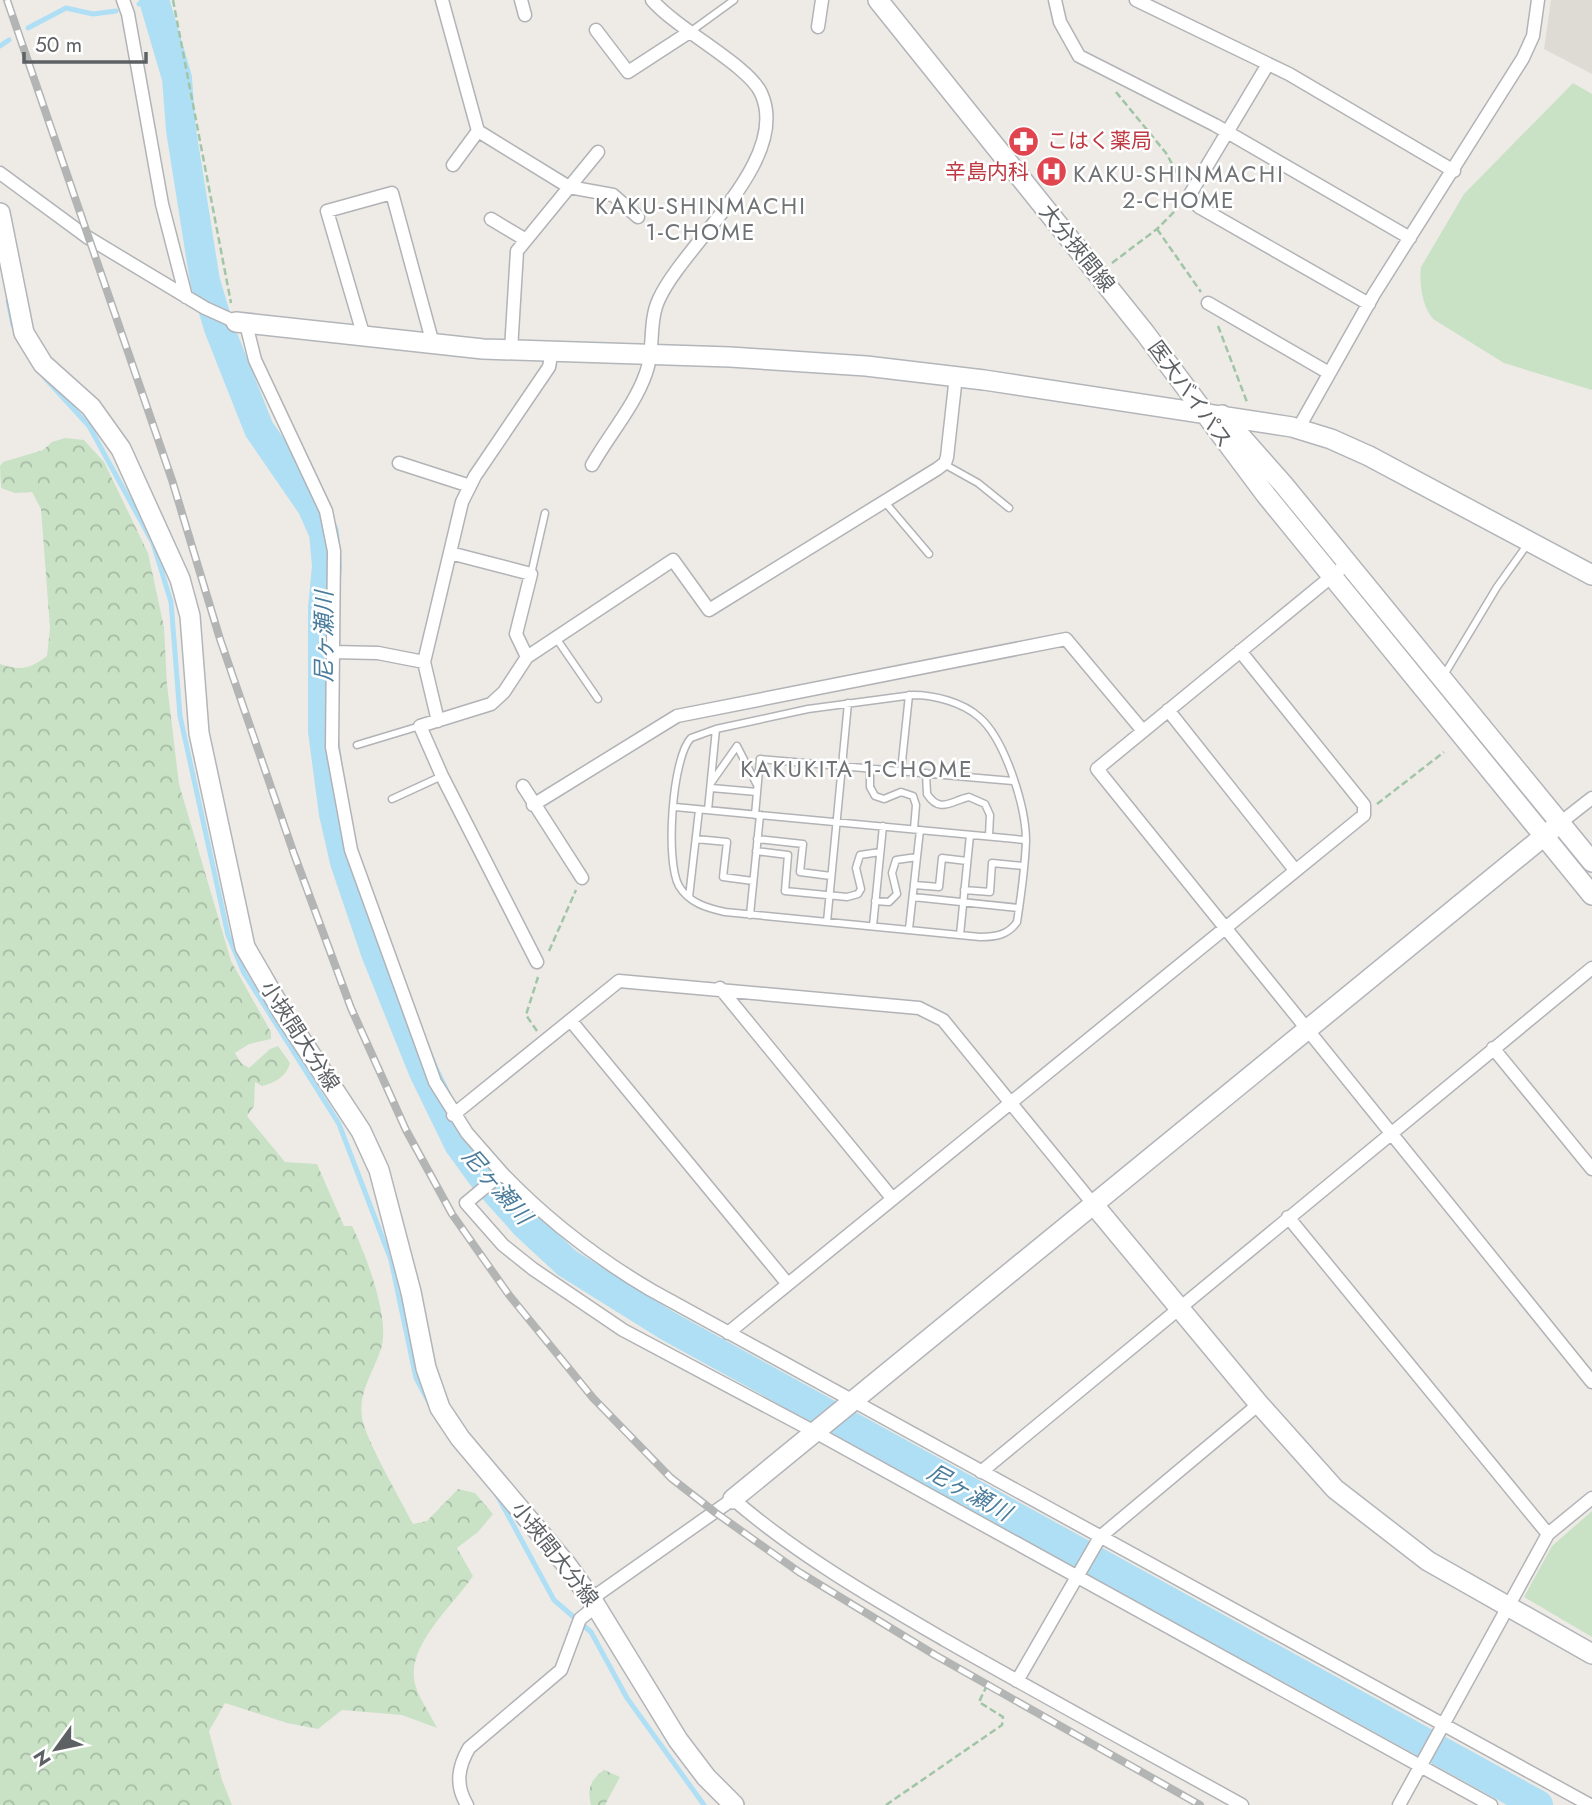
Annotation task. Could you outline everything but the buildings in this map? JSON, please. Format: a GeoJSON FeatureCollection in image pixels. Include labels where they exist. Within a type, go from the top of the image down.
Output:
{"type":"FeatureCollection","features":[{"type":"Feature","properties":{"kind":"main road","name":"大分挾間線"},"geometry":{"type":"LineString","coordinates":[[878,0],[1145,333]]}},
{"type":"Feature","properties":{"kind":"main road","name":"小挾間大分線"},"geometry":{"type":"LineString","coordinates":[[0,213],[24,333],[43,364],[92,407],[121,449],[180,579],[190,616],[199,733],[245,947],[271,994],[361,1131],[379,1170],[411,1292],[426,1368],[440,1408],[460,1438],[540,1531],[593,1602],[678,1740],[706,1777],[734,1805]]}},
{"type":"Feature","properties":{"kind":"main road"},"geometry":{"type":"LineString","coordinates":[[241,323],[512,350],[814,361],[957,376],[1298,429],[1360,451],[1592,575]]}},
{"type":"Feature","properties":{"kind":"main road","name":"医大バイパス"},"geometry":{"type":"LineString","coordinates":[[1145,333],[1204,414],[1332,576],[1592,895]]}},
{"type":"Feature","properties":{"kind":"main road","name":"医大バイパス"},"geometry":{"type":"LineString","coordinates":[[1145,333],[1224,418],[1348,563],[1592,862]]}},
{"type":"Feature","properties":{"kind":"main road"},"geometry":{"type":"LineString","coordinates":[[733,1499],[1560,823]]}},
{"type":"Feature","properties":{"kind":"main road"},"geometry":{"type":"LineString","coordinates":[[1094,1205],[1306,1460],[1368,1518],[1428,1561],[1592,1654]]}},
{"type":"Feature","properties":{"kind":"street"},"geometry":{"type":"LineString","coordinates":[[123,0],[128,14],[165,216],[189,299]]}},
{"type":"Feature","properties":{"kind":"street"},"geometry":{"type":"LineString","coordinates":[[442,0],[478,131],[569,187],[613,195],[638,217]]}},
{"type":"Feature","properties":{"kind":"street"},"geometry":{"type":"LineString","coordinates":[[520,0],[525,15]]}},
{"type":"Feature","properties":{"kind":"street"},"geometry":{"type":"LineString","coordinates":[[592,465],[642,382],[650,354],[658,301],[735,194],[768,128],[766,108],[758,87],[714,50],[688,33],[652,0]]}},
{"type":"Feature","properties":{"kind":"street"},"geometry":{"type":"LineString","coordinates":[[818,27],[822,0]]}},
{"type":"Feature","properties":{"kind":"street"},"geometry":{"type":"LineString","coordinates":[[1055,0],[1060,22],[1079,56],[1227,133],[1410,238]]}},
{"type":"Feature","properties":{"kind":"street"},"geometry":{"type":"LineString","coordinates":[[1136,0],[1268,64],[1454,171]]}},
{"type":"Feature","properties":{"kind":"street"},"geometry":{"type":"LineString","coordinates":[[1298,429],[1369,304],[1523,58],[1533,36],[1538,0]]}},
{"type":"Feature","properties":{"kind":"street"},"geometry":{"type":"LineString","coordinates":[[596,30],[628,72],[688,33]]}},
{"type":"Feature","properties":{"kind":"street"},"geometry":{"type":"LineString","coordinates":[[1268,64],[1189,196],[1199,207],[1369,304]]}},
{"type":"Feature","properties":{"kind":"street"},"geometry":{"type":"LineString","coordinates":[[453,165],[478,131]]}},
{"type":"Feature","properties":{"kind":"street"},"geometry":{"type":"LineString","coordinates":[[512,350],[516,257],[526,240],[598,152]]}},
{"type":"Feature","properties":{"kind":"street"},"geometry":{"type":"LineString","coordinates":[[0,173],[87,237],[189,299],[241,323],[260,372],[326,511],[334,551],[332,747],[351,850],[426,1062],[453,1115],[498,1177],[578,1244],[651,1290],[851,1404],[1444,1723],[1590,1805]]}},
{"type":"Feature","properties":{"kind":"street"},"geometry":{"type":"LineString","coordinates":[[364,337],[327,211],[392,193],[433,344]]}},
{"type":"Feature","properties":{"kind":"street"},"geometry":{"type":"LineString","coordinates":[[491,219],[526,240]]}},
{"type":"Feature","properties":{"kind":"street"},"geometry":{"type":"LineString","coordinates":[[1208,303],[1329,373]]}},
{"type":"Feature","properties":{"kind":"street"},"geometry":{"type":"LineString","coordinates":[[438,721],[424,662],[450,553],[470,486],[550,368],[552,351]]}},
{"type":"Feature","properties":{"kind":"street"},"geometry":{"type":"LineString","coordinates":[[537,962],[442,776],[420,726],[491,704],[504,692],[527,657],[673,560],[709,610],[944,464],[957,376]]}},
{"type":"Feature","properties":{"kind":"street"},"geometry":{"type":"LineString","coordinates":[[398,463],[470,486]]}},
{"type":"Feature","properties":{"kind":"street"},"geometry":{"type":"LineString","coordinates":[[450,553],[531,574],[516,634],[527,657]]}},
{"type":"Feature","properties":{"kind":"street"},"geometry":{"type":"LineString","coordinates":[[1348,563],[1097,769],[1592,1382]]}},
{"type":"Feature","properties":{"kind":"street"},"geometry":{"type":"LineString","coordinates":[[533,804],[677,716],[1066,639],[1143,731]]}},
{"type":"Feature","properties":{"kind":"street"},"geometry":{"type":"LineString","coordinates":[[728,1333],[1364,815],[1364,805],[1240,651]]}},
{"type":"Feature","properties":{"kind":"street"},"geometry":{"type":"LineString","coordinates":[[332,652],[378,653],[424,662]]}},
{"type":"Feature","properties":{"kind":"street"},"geometry":{"type":"LineString","coordinates":[[1168,710],[1295,870]]}},
{"type":"Feature","properties":{"kind":"street"},"geometry":{"type":"LineString","coordinates":[[523,786],[582,878]]}},
{"type":"Feature","properties":{"kind":"street"},"geometry":{"type":"LineString","coordinates":[[1560,823],[1592,798]]}},
{"type":"Feature","properties":{"kind":"street"},"geometry":{"type":"LineString","coordinates":[[981,1472],[1592,968]]}},
{"type":"Feature","properties":{"kind":"street"},"geometry":{"type":"LineString","coordinates":[[453,1115],[619,981],[720,988],[925,1009],[943,1020],[1094,1205]]}},
{"type":"Feature","properties":{"kind":"street"},"geometry":{"type":"LineString","coordinates":[[720,988],[892,1198]]}},
{"type":"Feature","properties":{"kind":"street"},"geometry":{"type":"LineString","coordinates":[[571,1021],[787,1283]]}},
{"type":"Feature","properties":{"kind":"street"},"geometry":{"type":"LineString","coordinates":[[1493,1048],[1592,1169]]}},
{"type":"Feature","properties":{"kind":"street"},"geometry":{"type":"LineString","coordinates":[[498,1177],[466,1203],[503,1245],[578,1302],[623,1330],[819,1428],[1491,1805]]}},
{"type":"Feature","properties":{"kind":"street"},"geometry":{"type":"LineString","coordinates":[[1288,1217],[1548,1534]]}},
{"type":"Feature","properties":{"kind":"street"},"geometry":{"type":"LineString","coordinates":[[1017,1681],[1099,1538],[1259,1404]]}},
{"type":"Feature","properties":{"kind":"street"},"geometry":{"type":"LineString","coordinates":[[1399,1805],[1548,1534],[1592,1498]]}},
{"type":"Feature","properties":{"kind":"street"},"geometry":{"type":"LineString","coordinates":[[467,1805],[459,1783],[460,1763],[468,1748],[561,1670],[580,1619],[593,1602],[733,1499],[760,1523],[839,1578],[1017,1681],[1242,1805]]}},
{"type":"Feature","properties":{"kind":"lane"},"geometry":{"type":"LineString","coordinates":[[688,33],[734,0]]}},
{"type":"Feature","properties":{"kind":"lane"},"geometry":{"type":"LineString","coordinates":[[944,464],[978,483],[1009,508]]}},
{"type":"Feature","properties":{"kind":"lane"},"geometry":{"type":"LineString","coordinates":[[884,501],[929,554]]}},
{"type":"Feature","properties":{"kind":"lane"},"geometry":{"type":"LineString","coordinates":[[531,574],[545,513]]}},
{"type":"Feature","properties":{"kind":"lane"},"geometry":{"type":"LineString","coordinates":[[1442,678],[1497,587],[1530,541]]}},
{"type":"Feature","properties":{"kind":"lane"},"geometry":{"type":"LineString","coordinates":[[556,638],[598,699]]}},
{"type":"Feature","properties":{"kind":"lane"},"geometry":{"type":"LineString","coordinates":[[901,771],[909,695]]}},
{"type":"Feature","properties":{"kind":"lane"},"geometry":{"type":"LineString","coordinates":[[924,695],[949,702],[980,718],[996,741],[1013,781],[1023,815],[1026,840],[1017,922],[1006,934],[988,937],[960,935],[750,915],[706,908],[689,897],[679,886],[671,862],[675,807],[683,748],[691,738],[716,729],[848,703],[924,695]]}},
{"type":"Feature","properties":{"kind":"lane"},"geometry":{"type":"LineString","coordinates":[[827,922],[848,703]]}},
{"type":"Feature","properties":{"kind":"lane"},"geometry":{"type":"LineString","coordinates":[[357,746],[420,726]]}},
{"type":"Feature","properties":{"kind":"lane"},"geometry":{"type":"LineString","coordinates":[[708,810],[716,729]]}},
{"type":"Feature","properties":{"kind":"lane"},"geometry":{"type":"LineString","coordinates":[[711,785],[737,746],[757,790]]}},
{"type":"Feature","properties":{"kind":"lane"},"geometry":{"type":"LineString","coordinates":[[750,915],[757,839],[760,759],[1013,781]]}},
{"type":"Feature","properties":{"kind":"lane"},"geometry":{"type":"LineString","coordinates":[[870,768],[870,787],[875,796],[884,799],[901,792],[913,796],[916,805],[917,857],[909,929]]}},
{"type":"Feature","properties":{"kind":"lane"},"geometry":{"type":"LineString","coordinates":[[926,773],[927,794],[939,805],[949,806],[969,797],[985,804],[990,815],[989,836]]}},
{"type":"Feature","properties":{"kind":"lane"},"geometry":{"type":"LineString","coordinates":[[392,799],[442,776]]}},
{"type":"Feature","properties":{"kind":"lane"},"geometry":{"type":"LineString","coordinates":[[711,785],[757,790]]}},
{"type":"Feature","properties":{"kind":"lane"},"geometry":{"type":"LineString","coordinates":[[675,807],[1026,840]]}},
{"type":"Feature","properties":{"kind":"lane"},"geometry":{"type":"LineString","coordinates":[[689,897],[699,810]]}},
{"type":"Feature","properties":{"kind":"lane"},"geometry":{"type":"LineString","coordinates":[[873,926],[883,827]]}},
{"type":"Feature","properties":{"kind":"lane"},"geometry":{"type":"LineString","coordinates":[[960,935],[970,835]]}},
{"type":"Feature","properties":{"kind":"lane"},"geometry":{"type":"LineString","coordinates":[[696,839],[727,842],[723,877],[753,881]]}},
{"type":"Feature","properties":{"kind":"lane"},"geometry":{"type":"LineString","coordinates":[[757,839],[803,844],[800,872],[831,876]]}},
{"type":"Feature","properties":{"kind":"lane"},"geometry":{"type":"LineString","coordinates":[[756,851],[788,855],[785,891],[853,897],[858,894],[862,884],[857,861],[863,853],[880,852]]}},
{"type":"Feature","properties":{"kind":"lane"},"geometry":{"type":"LineString","coordinates":[[876,901],[889,902],[897,894],[892,873],[896,860],[917,857]]}},
{"type":"Feature","properties":{"kind":"lane"},"geometry":{"type":"LineString","coordinates":[[914,885],[939,887],[942,858],[967,861]]}},
{"type":"Feature","properties":{"kind":"lane"},"geometry":{"type":"LineString","coordinates":[[964,890],[990,892],[992,863],[1023,866]]}},
{"type":"Feature","properties":{"kind":"lane"},"geometry":{"type":"LineString","coordinates":[[913,897],[1019,908]]}},
{"type":"Feature","properties":{"kind":"path"},"geometry":{"type":"LineString","coordinates":[[173,0],[241,323]]}},
{"type":"Feature","properties":{"kind":"path"},"geometry":{"type":"LineString","coordinates":[[1106,267],[1157,229],[1189,196],[1166,153],[1114,90]]}},
{"type":"Feature","properties":{"kind":"path"},"geometry":{"type":"LineString","coordinates":[[1364,815],[1444,752]]}},
{"type":"Feature","properties":{"kind":"path"},"geometry":{"type":"LineString","coordinates":[[886,1805],[1002,1725],[1003,1717],[979,1702],[996,1669]]}},
{"type":"Feature","properties":{"kind":"shaded area"},"geometry":{"type":"Polygon","coordinates":[[[1551,0],[1592,0],[1592,74],[1544,49],[1551,0]]]}},
{"type":"Feature","properties":{"kind":"green space"},"geometry":{"type":"Polygon","coordinates":[[[1573,83],[1592,94],[1592,390],[1504,363],[1433,319],[1424,301],[1420,280],[1421,267],[1464,194],[1573,83]]]}},
{"type":"Feature","properties":{"kind":"green space"},"geometry":{"type":"Polygon","coordinates":[[[65,438],[84,440],[104,462],[148,553],[164,627],[167,684],[179,784],[231,961],[271,1032],[271,1039],[249,1044],[235,1053],[241,1063],[249,1068],[270,1049],[278,1046],[290,1063],[286,1072],[276,1081],[262,1086],[255,1082],[254,1106],[247,1116],[285,1162],[317,1164],[344,1226],[352,1226],[374,1284],[383,1332],[382,1345],[361,1407],[369,1439],[413,1524],[427,1521],[458,1489],[475,1493],[493,1514],[478,1532],[457,1548],[473,1576],[433,1627],[417,1655],[415,1684],[437,1728],[402,1715],[342,1710],[318,1729],[287,1723],[225,1703],[209,1731],[222,1780],[232,1805],[0,1805],[0,664],[14,668],[25,667],[47,656],[50,628],[41,509],[32,492],[15,493],[1,488],[0,466],[3,462],[43,450],[52,442],[65,438]]]}},
{"type":"Feature","properties":{"kind":"green space"},"geometry":{"type":"Polygon","coordinates":[[[1592,1511],[1592,1637],[1524,1597],[1552,1546],[1592,1511]]]}},
{"type":"Feature","properties":{"kind":"green space"},"geometry":{"type":"Polygon","coordinates":[[[604,1770],[620,1777],[605,1805],[591,1805],[591,1785],[604,1770]]]}},
{"type":"Feature","properties":{"kind":"waterway"},"geometry":{"type":"LineString","coordinates":[[139,4],[149,0]]}},
{"type":"Feature","properties":{"kind":"waterway","name":"尼ヶ瀬川"},"geometry":{"type":"LineString","coordinates":[[154,0],[177,78],[181,130],[205,281],[219,328],[259,429],[312,506],[324,533],[327,566],[323,608],[323,731],[334,814],[345,862],[376,953],[424,1072],[459,1144],[483,1177],[526,1225],[567,1263],[668,1326],[1538,1805]]}},
{"type":"Feature","properties":{"kind":"waterway"},"geometry":{"type":"LineString","coordinates":[[28,28],[66,8],[93,14],[116,11]]}},
{"type":"Feature","properties":{"kind":"waterway"},"geometry":{"type":"LineString","coordinates":[[0,46],[9,40]]}},
{"type":"Feature","properties":{"kind":"waterway"},"geometry":{"type":"LineString","coordinates":[[8,301],[13,325]]}},
{"type":"Feature","properties":{"kind":"waterway"},"geometry":{"type":"LineString","coordinates":[[45,378],[89,426],[153,543],[171,602],[180,716],[228,935],[244,973],[339,1124],[391,1260],[416,1378],[433,1410]]}},
{"type":"Feature","properties":{"kind":"waterway"},"geometry":{"type":"LineString","coordinates":[[497,1495],[554,1600],[591,1632],[627,1698],[704,1805]]}},
{"type":"Feature","properties":{"kind":"railway"},"geometry":{"type":"LineString","coordinates":[[7,0],[172,480],[220,639],[294,854],[351,1008],[406,1130],[452,1214],[509,1295],[593,1398],[671,1478],[799,1572],[935,1655],[1200,1805]]}},
{"type":"Feature","properties":{"kind":"place","name":"こはく薬局"},"geometry":{"type":"Point","coordinates":[1024,141]}},
{"type":"Feature","properties":{"kind":"place","name":"辛島内科"},"geometry":{"type":"Point","coordinates":[1052,172]}},
{"type":"Feature","properties":{"kind":"district","name":"KAKU-SHINMACHI 2-CHOME"},"geometry":{"type":"Point","coordinates":[1179,187]}},
{"type":"Feature","properties":{"kind":"district","name":"KAKU-SHINMACHI 1-CHOME"},"geometry":{"type":"Point","coordinates":[701,219]}},
{"type":"Feature","properties":{"kind":"district","name":"KAKUKITA 1-CHOME"},"geometry":{"type":"Point","coordinates":[857,769]}}]}
